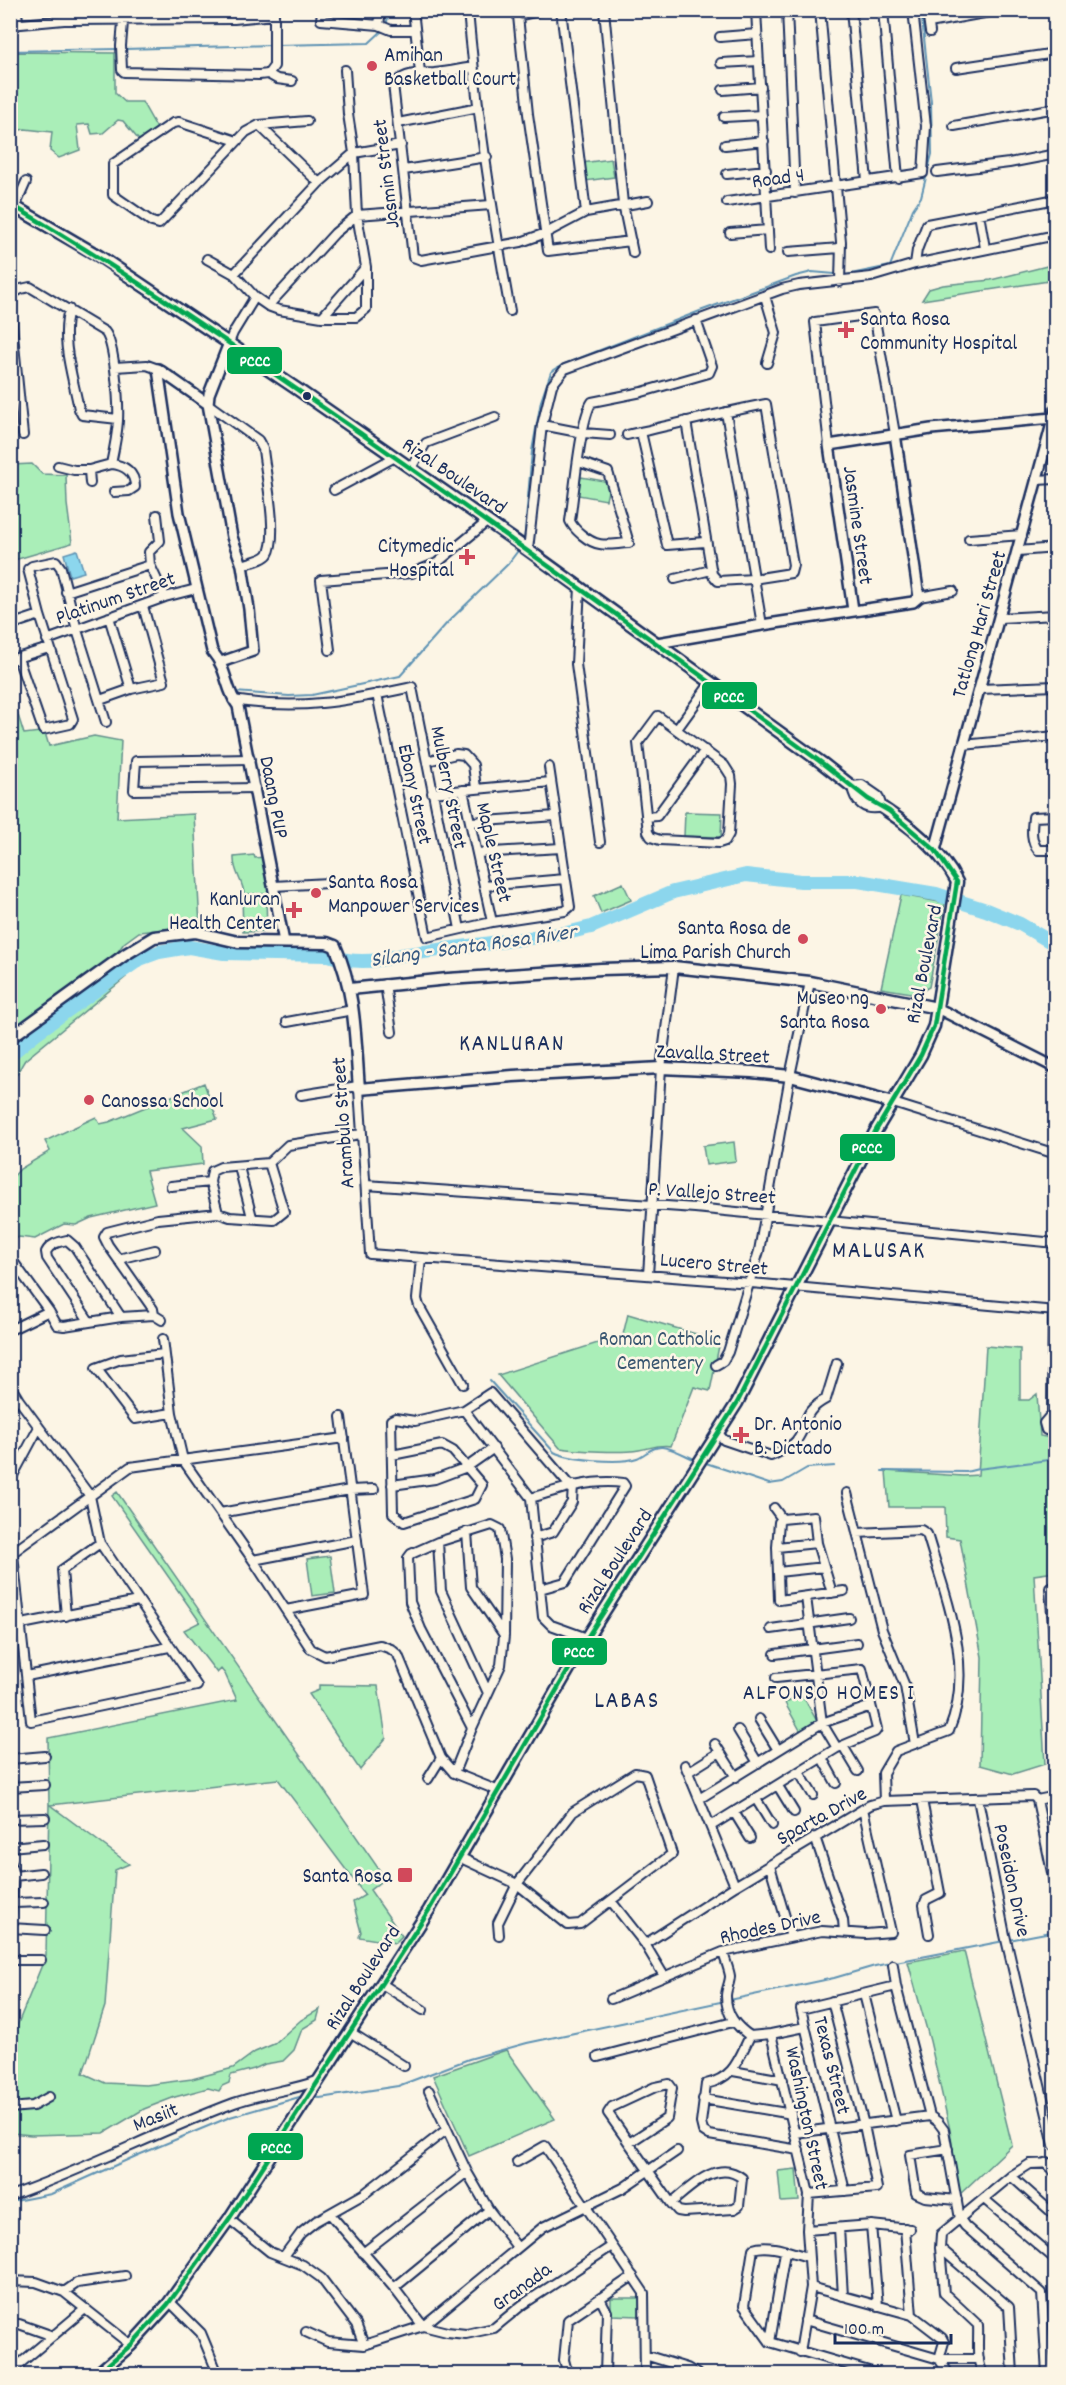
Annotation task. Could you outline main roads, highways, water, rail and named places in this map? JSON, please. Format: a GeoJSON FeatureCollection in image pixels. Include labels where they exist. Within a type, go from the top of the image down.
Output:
{"type":"FeatureCollection","features":[{"type":"Feature","properties":{"kind":"main road","name":"Rizal Boulevard"},"geometry":{"type":"LineString","coordinates":[[13,206],[99,255],[229,343],[525,547],[711,682],[866,798],[882,807],[935,850],[955,877],[956,891],[934,1026],[921,1055],[875,1132],[829,1220],[737,1403],[587,1638],[461,1858],[229,2219],[170,2302],[131,2345],[97,2374]]}},
{"type":"Feature","properties":{"kind":"main road","name":"Arambulo Street"},"geometry":{"type":"LineString","coordinates":[[10,1038],[126,954],[154,937],[195,932],[238,942],[327,944],[335,946],[346,971],[350,989],[358,1087]]}},
{"type":"Feature","properties":{"kind":"main road"},"geometry":{"type":"LineString","coordinates":[[350,989],[385,984],[590,970],[674,967],[810,982],[937,1008]]}},
{"type":"Feature","properties":{"kind":"main road","name":"Zavalla Street"},"geometry":{"type":"LineString","coordinates":[[358,1087],[661,1068],[790,1076],[893,1103]]}},
{"type":"Feature","properties":{"kind":"water"},"geometry":{"type":"Polygon","coordinates":[[[77,550],[84,572],[70,576],[64,554],[77,550]]]}},
{"type":"Feature","properties":{"kind":"waterway"},"geometry":{"type":"LineString","coordinates":[[386,25],[390,10]]}},
{"type":"Feature","properties":{"kind":"waterway"},"geometry":{"type":"LineString","coordinates":[[524,543],[532,451],[541,401],[551,372],[562,365],[796,276],[812,272],[846,275],[890,266],[913,209],[921,197],[932,154],[931,102],[921,10]]}},
{"type":"Feature","properties":{"kind":"waterway"},"geometry":{"type":"LineString","coordinates":[[277,45],[369,43],[383,30]]}},
{"type":"Feature","properties":{"kind":"waterway"},"geometry":{"type":"LineString","coordinates":[[124,49],[272,45]]}},
{"type":"Feature","properties":{"kind":"waterway"},"geometry":{"type":"LineString","coordinates":[[10,51],[119,49]]}},
{"type":"Feature","properties":{"kind":"waterway"},"geometry":{"type":"LineString","coordinates":[[234,692],[289,696],[312,695],[400,676],[448,622],[508,564],[520,548]]}},
{"type":"Feature","properties":{"kind":"waterway","name":"Silang - Santa Rosa River"},"geometry":{"type":"LineString","coordinates":[[10,1055],[36,1033],[140,959],[159,952],[189,947],[224,953],[329,955],[356,961],[383,959],[567,933],[591,927],[673,892],[746,875],[801,881],[858,881],[936,894],[1020,924],[1056,945]]}},
{"type":"Feature","properties":{"kind":"waterway"},"geometry":{"type":"LineString","coordinates":[[490,1381],[554,1452],[561,1455],[619,1461],[637,1458],[652,1449],[662,1447],[697,1460]]}},
{"type":"Feature","properties":{"kind":"waterway"},"geometry":{"type":"LineString","coordinates":[[882,1471],[966,1472],[1056,1459]]}},
{"type":"Feature","properties":{"kind":"waterway"},"geometry":{"type":"LineString","coordinates":[[703,1462],[769,1484],[783,1482],[807,1468],[835,1466]]}},
{"type":"Feature","properties":{"kind":"waterway"},"geometry":{"type":"LineString","coordinates":[[1009,1940],[1056,1931]]}},
{"type":"Feature","properties":{"kind":"waterway"},"geometry":{"type":"LineString","coordinates":[[311,2097],[320,2098],[398,2086],[469,2059],[527,2043],[834,1978],[875,1966],[1004,1941]]}},
{"type":"Feature","properties":{"kind":"waterway"},"geometry":{"type":"LineString","coordinates":[[10,2202],[51,2194],[230,2117],[303,2096]]}},
{"type":"Feature","properties":{"kind":"place","name":"Amihan Basketball Court"},"geometry":{"type":"Point","coordinates":[372,66]}},
{"type":"Feature","properties":{"kind":"place","name":"Santa Rosa Community Hospital"},"geometry":{"type":"Point","coordinates":[846,330]}},
{"type":"Feature","properties":{"kind":"place","name":"Citymedic Hospital"},"geometry":{"type":"Point","coordinates":[467,557]}},
{"type":"Feature","properties":{"kind":"place","name":"Santa Rosa Manpower Services"},"geometry":{"type":"Point","coordinates":[316,893]}},
{"type":"Feature","properties":{"kind":"place","name":"Kanluran Health Center"},"geometry":{"type":"Point","coordinates":[294,910]}},
{"type":"Feature","properties":{"kind":"place","name":"Santa Rosa de Lima Parish Church"},"geometry":{"type":"Point","coordinates":[803,939]}},
{"type":"Feature","properties":{"kind":"place","name":"Museo ng Santa Rosa"},"geometry":{"type":"Point","coordinates":[881,1009]}},
{"type":"Feature","properties":{"kind":"place","name":"Canossa School"},"geometry":{"type":"Point","coordinates":[89,1100]}},
{"type":"Feature","properties":{"kind":"place","name":"Dr. Antonio B. Dictado"},"geometry":{"type":"Point","coordinates":[741,1435]}},
{"type":"Feature","properties":{"kind":"place","name":"Santa Rosa"},"geometry":{"type":"Point","coordinates":[405,1875]}},
{"type":"Feature","properties":{"kind":"district","name":"KANLURAN"},"geometry":{"type":"Point","coordinates":[512,1042]}},
{"type":"Feature","properties":{"kind":"district","name":"MALUSAK"},"geometry":{"type":"Point","coordinates":[879,1249]}},
{"type":"Feature","properties":{"kind":"district","name":"ALFONSO HOMES I"},"geometry":{"type":"Point","coordinates":[829,1691]}},
{"type":"Feature","properties":{"kind":"district","name":"LABAS"},"geometry":{"type":"Point","coordinates":[627,1699]}},
{"type":"Feature","properties":{"kind":"park label","name":"Roman Catholic Cementery"},"geometry":{"type":"Point","coordinates":[660,1350]}}]}
